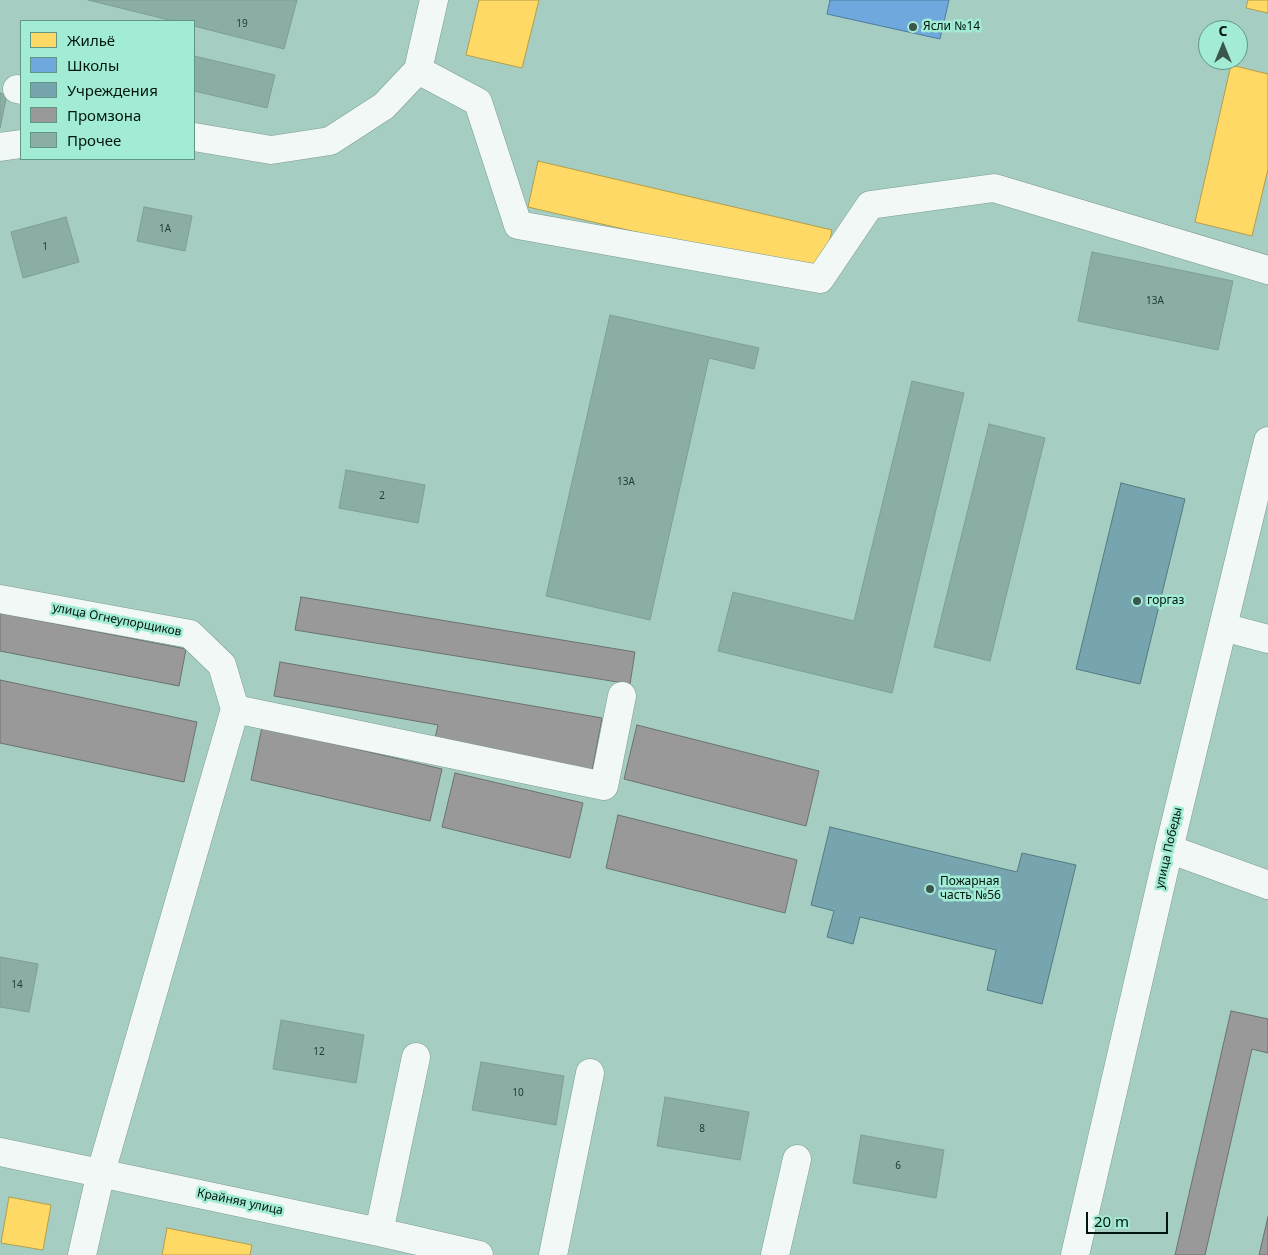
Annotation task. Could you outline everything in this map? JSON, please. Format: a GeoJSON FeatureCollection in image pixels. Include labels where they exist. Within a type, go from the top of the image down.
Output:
{"type":"FeatureCollection","features":[{"type":"Feature","properties":{"kind":"street"},"geometry":{"type":"LineString","coordinates":[[195,138],[271,150],[330,141],[384,106],[418,70],[434,0]]}},
{"type":"Feature","properties":{"kind":"street"},"geometry":{"type":"LineString","coordinates":[[418,70],[478,102],[518,226],[820,279],[870,205],[994,188],[1268,270]]}},
{"type":"Feature","properties":{"kind":"street"},"geometry":{"type":"LineString","coordinates":[[0,147],[20,144]]}},
{"type":"Feature","properties":{"kind":"street","name":"улица Победы"},"geometry":{"type":"LineString","coordinates":[[1075,1255],[1169,850],[1268,441]]}},
{"type":"Feature","properties":{"kind":"street","name":"улица Огнеупорщиков"},"geometry":{"type":"LineString","coordinates":[[0,599],[190,634],[222,665],[234,709]]}},
{"type":"Feature","properties":{"kind":"street"},"geometry":{"type":"LineString","coordinates":[[1223,627],[1268,639]]}},
{"type":"Feature","properties":{"kind":"street"},"geometry":{"type":"LineString","coordinates":[[82,1255],[101,1172],[234,709],[604,786],[622,696]]}},
{"type":"Feature","properties":{"kind":"street"},"geometry":{"type":"LineString","coordinates":[[1169,850],[1268,885]]}},
{"type":"Feature","properties":{"kind":"street"},"geometry":{"type":"LineString","coordinates":[[379,1232],[416,1057]]}},
{"type":"Feature","properties":{"kind":"street"},"geometry":{"type":"LineString","coordinates":[[553,1255],[590,1072]]}},
{"type":"Feature","properties":{"kind":"street","name":"Крайняя улица"},"geometry":{"type":"LineString","coordinates":[[0,1152],[101,1172],[480,1255]]}},
{"type":"Feature","properties":{"kind":"street"},"geometry":{"type":"LineString","coordinates":[[775,1255],[797,1159]]}},
{"type":"Feature","properties":{"kind":"building: Жильё"},"geometry":{"type":"Polygon","coordinates":[[[479,0],[539,0],[522,68],[466,55],[479,0]]]}},
{"type":"Feature","properties":{"kind":"building: Жильё"},"geometry":{"type":"Polygon","coordinates":[[[1248,0],[1268,0],[1268,13],[1246,8],[1248,0]]]}},
{"type":"Feature","properties":{"kind":"building: Жильё"},"geometry":{"type":"Polygon","coordinates":[[[1248,69],[1268,74],[1268,169],[1252,236],[1195,222],[1230,70],[1248,69]]]}},
{"type":"Feature","properties":{"kind":"building: Жильё"},"geometry":{"type":"Polygon","coordinates":[[[538,161],[832,230],[822,275],[528,207],[538,161]]]}},
{"type":"Feature","properties":{"kind":"building: Жильё"},"geometry":{"type":"Polygon","coordinates":[[[9,1197],[51,1205],[43,1250],[1,1243],[9,1197]]]}},
{"type":"Feature","properties":{"kind":"building: Жильё"},"geometry":{"type":"Polygon","coordinates":[[[167,1228],[252,1245],[250,1255],[162,1255],[167,1228]]]}},
{"type":"Feature","properties":{"kind":"building: Школы","name":"Ясли №14"},"geometry":{"type":"Polygon","coordinates":[[[830,0],[949,0],[940,39],[827,14],[830,0]]]}},
{"type":"Feature","properties":{"kind":"building: Учреждения"},"geometry":{"type":"Polygon","coordinates":[[[1121,483],[1185,499],[1140,684],[1076,669],[1121,483]]]}},
{"type":"Feature","properties":{"kind":"building: Учреждения"},"geometry":{"type":"Polygon","coordinates":[[[830,827],[1017,872],[1022,853],[1076,865],[1042,1004],[987,990],[996,950],[860,917],[853,944],[827,937],[834,911],[811,905],[830,827]]]}},
{"type":"Feature","properties":{"kind":"building: Промзона"},"geometry":{"type":"Polygon","coordinates":[[[301,597],[635,652],[630,684],[295,630],[301,597]]]}},
{"type":"Feature","properties":{"kind":"building: Промзона"},"geometry":{"type":"Polygon","coordinates":[[[0,613],[186,649],[179,686],[0,651],[0,613]]]}},
{"type":"Feature","properties":{"kind":"building: Промзона"},"geometry":{"type":"Polygon","coordinates":[[[280,662],[602,718],[592,771],[434,743],[438,725],[274,696],[280,662]]]}},
{"type":"Feature","properties":{"kind":"building: Промзона"},"geometry":{"type":"Polygon","coordinates":[[[0,680],[197,722],[184,782],[0,743],[0,680]]]}},
{"type":"Feature","properties":{"kind":"building: Промзона"},"geometry":{"type":"Polygon","coordinates":[[[637,725],[819,771],[806,826],[624,779],[637,725]]]}},
{"type":"Feature","properties":{"kind":"building: Промзона"},"geometry":{"type":"Polygon","coordinates":[[[262,727],[442,769],[430,821],[251,780],[262,727]]]}},
{"type":"Feature","properties":{"kind":"building: Промзона"},"geometry":{"type":"Polygon","coordinates":[[[455,773],[583,803],[570,858],[442,827],[455,773]]]}},
{"type":"Feature","properties":{"kind":"building: Промзона"},"geometry":{"type":"Polygon","coordinates":[[[618,815],[797,860],[785,913],[606,868],[618,815]]]}},
{"type":"Feature","properties":{"kind":"building: Промзона"},"geometry":{"type":"Polygon","coordinates":[[[1231,1011],[1268,1019],[1268,1053],[1252,1049],[1205,1255],[1175,1255],[1231,1011]]]}},
{"type":"Feature","properties":{"kind":"building: Промзона"},"geometry":{"type":"Polygon","coordinates":[[[1268,1217],[1268,1255],[1259,1255],[1268,1217]]]}},
{"type":"Feature","properties":{"kind":"building: Прочее"},"geometry":{"type":"Polygon","coordinates":[[[88,0],[297,0],[284,49],[195,26],[195,20],[169,20],[88,0]]]}},
{"type":"Feature","properties":{"kind":"building: Прочее"},"geometry":{"type":"Polygon","coordinates":[[[195,56],[275,75],[267,108],[195,91],[195,56]]]}},
{"type":"Feature","properties":{"kind":"building: Прочее"},"geometry":{"type":"Polygon","coordinates":[[[0,93],[7,95],[0,128],[0,93]]]}},
{"type":"Feature","properties":{"kind":"building: Прочее"},"geometry":{"type":"Polygon","coordinates":[[[144,207],[192,216],[185,251],[137,241],[144,207]]]}},
{"type":"Feature","properties":{"kind":"building: Прочее"},"geometry":{"type":"Polygon","coordinates":[[[66,217],[79,262],[23,278],[11,232],[66,217]]]}},
{"type":"Feature","properties":{"kind":"building: Прочее"},"geometry":{"type":"Polygon","coordinates":[[[1092,252],[1233,281],[1218,350],[1078,321],[1092,252]]]}},
{"type":"Feature","properties":{"kind":"building: Прочее"},"geometry":{"type":"Polygon","coordinates":[[[610,315],[759,348],[754,369],[709,358],[650,620],[546,596],[610,315]]]}},
{"type":"Feature","properties":{"kind":"building: Прочее"},"geometry":{"type":"Polygon","coordinates":[[[912,381],[964,393],[892,693],[718,651],[733,592],[854,621],[912,381]]]}},
{"type":"Feature","properties":{"kind":"building: Прочее"},"geometry":{"type":"Polygon","coordinates":[[[989,424],[1045,438],[990,661],[934,647],[989,424]]]}},
{"type":"Feature","properties":{"kind":"building: Прочее"},"geometry":{"type":"Polygon","coordinates":[[[346,470],[425,485],[418,523],[339,508],[346,470]]]}},
{"type":"Feature","properties":{"kind":"building: Прочее"},"geometry":{"type":"Polygon","coordinates":[[[0,957],[38,964],[29,1012],[0,1007],[0,957]]]}},
{"type":"Feature","properties":{"kind":"building: Прочее"},"geometry":{"type":"Polygon","coordinates":[[[281,1020],[364,1035],[356,1083],[273,1069],[281,1020]]]}},
{"type":"Feature","properties":{"kind":"building: Прочее"},"geometry":{"type":"Polygon","coordinates":[[[481,1062],[564,1076],[556,1125],[472,1110],[481,1062]]]}},
{"type":"Feature","properties":{"kind":"building: Прочее"},"geometry":{"type":"Polygon","coordinates":[[[665,1097],[749,1112],[740,1160],[657,1146],[665,1097]]]}},
{"type":"Feature","properties":{"kind":"building: Прочее"},"geometry":{"type":"Polygon","coordinates":[[[861,1135],[944,1150],[936,1198],[853,1183],[861,1135]]]}},
{"type":"Feature","properties":{"kind":"place","name":"Ясли №14"},"geometry":{"type":"Point","coordinates":[913,27]}},
{"type":"Feature","properties":{"kind":"place","name":"горгаз"},"geometry":{"type":"Point","coordinates":[1137,601]}},
{"type":"Feature","properties":{"kind":"place","name":"Пожарная часть №56"},"geometry":{"type":"Point","coordinates":[930,889]}}]}
